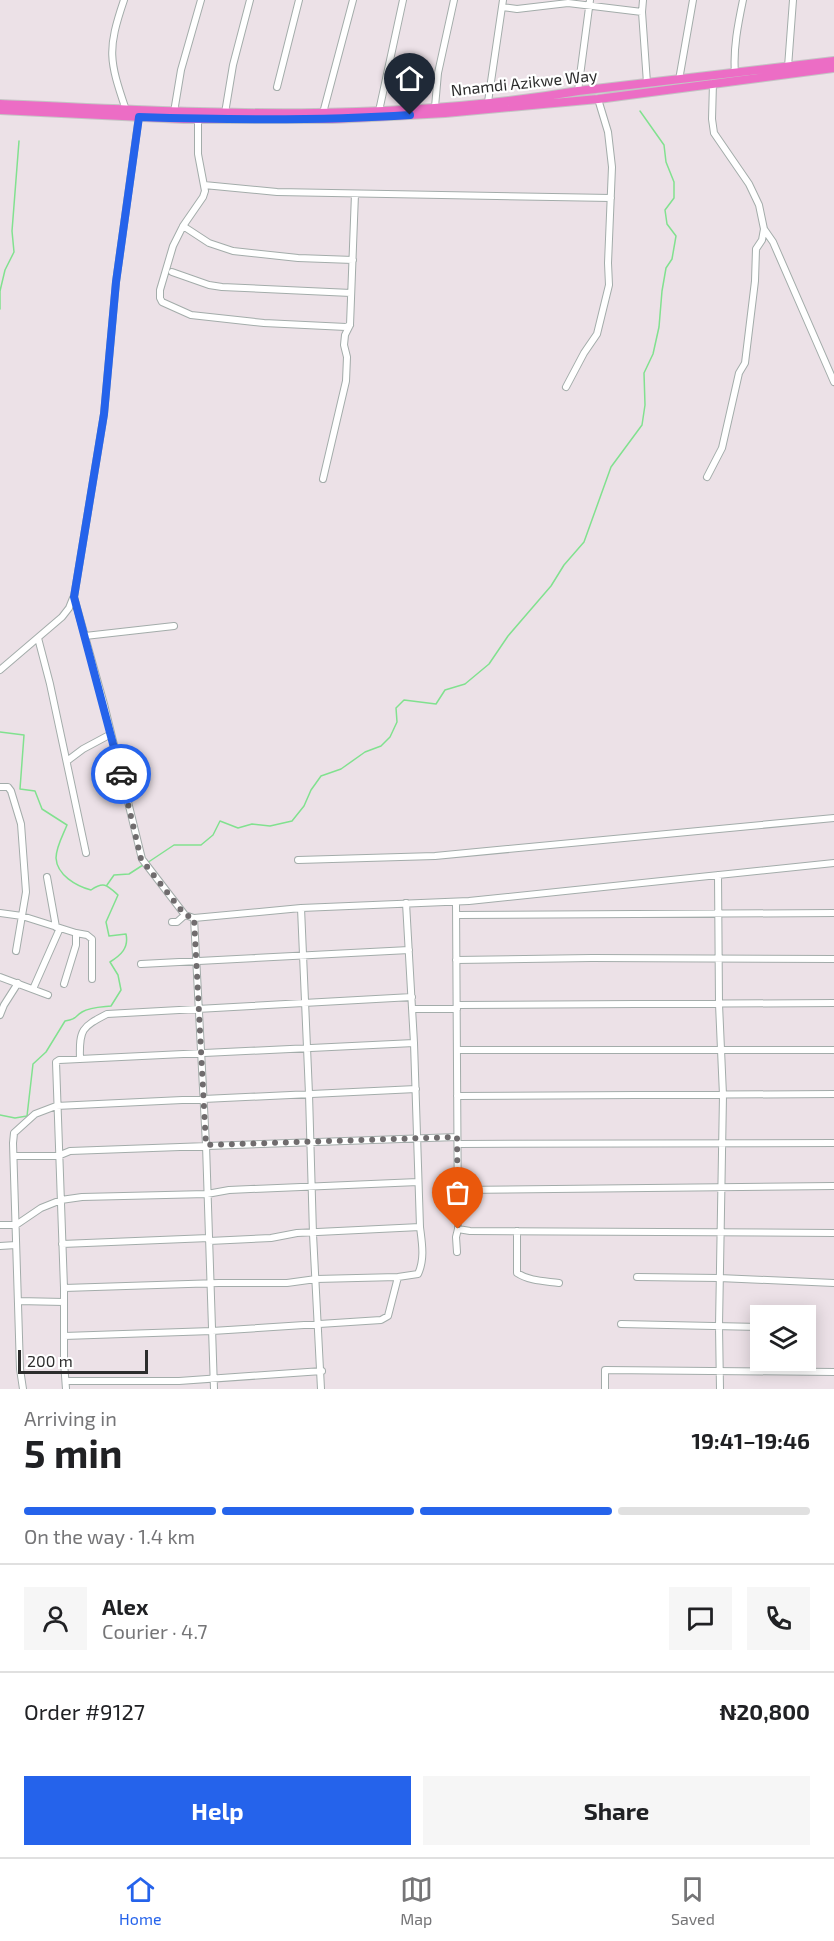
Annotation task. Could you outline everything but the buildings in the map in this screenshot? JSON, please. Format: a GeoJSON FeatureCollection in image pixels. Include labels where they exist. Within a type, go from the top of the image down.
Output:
{"type":"FeatureCollection","features":[{"type":"Feature","properties":{"kind":"highway","name":"Nnamdi Azikwe Way"},"geometry":{"type":"LineString","coordinates":[[0,104],[225,113],[379,111],[540,97],[834,61]]}},
{"type":"Feature","properties":{"kind":"highway","name":"Nnamdi Azikwe Way"},"geometry":{"type":"LineString","coordinates":[[0,110],[198,119],[362,118],[598,99],[834,68]]}},
{"type":"Feature","properties":{"kind":"street"},"geometry":{"type":"LineString","coordinates":[[124,0],[114,29],[111,61],[126,110]]}},
{"type":"Feature","properties":{"kind":"street"},"geometry":{"type":"LineString","coordinates":[[174,112],[181,70],[201,0]]}},
{"type":"Feature","properties":{"kind":"street"},"geometry":{"type":"LineString","coordinates":[[225,113],[233,65],[250,0]]}},
{"type":"Feature","properties":{"kind":"street"},"geometry":{"type":"LineString","coordinates":[[277,87],[299,0]]}},
{"type":"Feature","properties":{"kind":"street"},"geometry":{"type":"LineString","coordinates":[[323,113],[353,0]]}},
{"type":"Feature","properties":{"kind":"street"},"geometry":{"type":"LineString","coordinates":[[379,111],[404,0]]}},
{"type":"Feature","properties":{"kind":"street"},"geometry":{"type":"LineString","coordinates":[[435,107],[438,73],[454,0]]}},
{"type":"Feature","properties":{"kind":"street"},"geometry":{"type":"LineString","coordinates":[[644,0],[642,12],[647,83]]}},
{"type":"Feature","properties":{"kind":"street"},"geometry":{"type":"LineString","coordinates":[[679,80],[693,0]]}},
{"type":"Feature","properties":{"kind":"street"},"geometry":{"type":"LineString","coordinates":[[735,73],[738,22],[743,0]]}},
{"type":"Feature","properties":{"kind":"street"},"geometry":{"type":"LineString","coordinates":[[788,67],[793,0]]}},
{"type":"Feature","properties":{"kind":"street"},"geometry":{"type":"LineString","coordinates":[[488,102],[502,3],[517,9],[589,3],[642,12]]}},
{"type":"Feature","properties":{"kind":"street"},"geometry":{"type":"LineString","coordinates":[[578,91],[589,3]]}},
{"type":"Feature","properties":{"kind":"street"},"geometry":{"type":"LineString","coordinates":[[707,477],[722,448],[739,374],[745,363],[755,281],[756,249],[762,240],[764,229],[759,205],[749,184],[713,128],[713,83]]}},
{"type":"Feature","properties":{"kind":"street"},"geometry":{"type":"LineString","coordinates":[[566,387],[597,334],[609,285],[612,167],[608,132],[598,99]]}},
{"type":"Feature","properties":{"kind":"street"},"geometry":{"type":"LineString","coordinates":[[0,670],[62,617],[74,597],[104,414],[116,282],[139,117]]}},
{"type":"Feature","properties":{"kind":"street"},"geometry":{"type":"LineString","coordinates":[[198,119],[198,154],[204,185],[203,197],[183,226],[173,246],[160,290],[162,302],[191,315],[231,320],[346,327],[350,325]]}},
{"type":"Feature","properties":{"kind":"street"},"geometry":{"type":"LineString","coordinates":[[204,185],[277,192],[611,198]]}},
{"type":"Feature","properties":{"kind":"street"},"geometry":{"type":"LineString","coordinates":[[323,479],[346,381],[347,357],[344,345],[345,335],[350,325],[355,194]]}},
{"type":"Feature","properties":{"kind":"street"},"geometry":{"type":"LineString","coordinates":[[183,226],[209,243],[233,251],[298,258],[353,260]]}},
{"type":"Feature","properties":{"kind":"street"},"geometry":{"type":"LineString","coordinates":[[764,229],[773,242],[834,382]]}},
{"type":"Feature","properties":{"kind":"street"},"geometry":{"type":"LineString","coordinates":[[172,272],[209,285],[222,287],[351,293]]}},
{"type":"Feature","properties":{"kind":"street"},"geometry":{"type":"LineString","coordinates":[[74,597],[111,734],[141,859],[185,915],[194,918],[301,908],[456,902],[834,864]]}},
{"type":"Feature","properties":{"kind":"street"},"geometry":{"type":"LineString","coordinates":[[85,636],[174,626]]}},
{"type":"Feature","properties":{"kind":"street"},"geometry":{"type":"LineString","coordinates":[[38,638],[86,853]]}},
{"type":"Feature","properties":{"kind":"street"},"geometry":{"type":"LineString","coordinates":[[67,761],[82,749],[111,734]]}},
{"type":"Feature","properties":{"kind":"street"},"geometry":{"type":"LineString","coordinates":[[0,786],[8,787],[11,791],[21,824],[26,892],[16,951]]}},
{"type":"Feature","properties":{"kind":"street"},"geometry":{"type":"LineString","coordinates":[[298,860],[435,856],[834,818]]}},
{"type":"Feature","properties":{"kind":"street"},"geometry":{"type":"LineString","coordinates":[[718,875],[719,1004],[723,1095],[720,1389]]}},
{"type":"Feature","properties":{"kind":"street"},"geometry":{"type":"LineString","coordinates":[[33,989],[58,927],[47,878]]}},
{"type":"Feature","properties":{"kind":"street"},"geometry":{"type":"LineString","coordinates":[[456,902],[457,1252]]}},
{"type":"Feature","properties":{"kind":"street"},"geometry":{"type":"LineString","coordinates":[[64,1288],[287,1283],[418,1274],[422,1266],[423,1248],[420,1227],[416,1089],[406,903]]}},
{"type":"Feature","properties":{"kind":"street"},"geometry":{"type":"LineString","coordinates":[[301,908],[321,1389]]}},
{"type":"Feature","properties":{"kind":"street"},"geometry":{"type":"LineString","coordinates":[[0,913],[22,916],[87,935],[92,939],[92,979]]}},
{"type":"Feature","properties":{"kind":"street"},"geometry":{"type":"LineString","coordinates":[[457,915],[834,913]]}},
{"type":"Feature","properties":{"kind":"street"},"geometry":{"type":"LineString","coordinates":[[172,922],[177,922],[185,915]]}},
{"type":"Feature","properties":{"kind":"street"},"geometry":{"type":"LineString","coordinates":[[194,918],[206,1145],[214,1389]]}},
{"type":"Feature","properties":{"kind":"street"},"geometry":{"type":"LineString","coordinates":[[64,984],[76,945],[76,933]]}},
{"type":"Feature","properties":{"kind":"street"},"geometry":{"type":"LineString","coordinates":[[141,964],[409,950]]}},
{"type":"Feature","properties":{"kind":"street"},"geometry":{"type":"LineString","coordinates":[[456,960],[834,959]]}},
{"type":"Feature","properties":{"kind":"street"},"geometry":{"type":"LineString","coordinates":[[0,977],[48,995]]}},
{"type":"Feature","properties":{"kind":"street"},"geometry":{"type":"LineString","coordinates":[[0,1015],[18,983]]}},
{"type":"Feature","properties":{"kind":"street"},"geometry":{"type":"LineString","coordinates":[[80,1059],[81,1036],[86,1025],[107,1014],[199,1007],[411,997]]}},
{"type":"Feature","properties":{"kind":"street"},"geometry":{"type":"LineString","coordinates":[[412,1008],[834,1003]]}},
{"type":"Feature","properties":{"kind":"street"},"geometry":{"type":"LineString","coordinates":[[66,1389],[56,1062],[59,1060],[414,1043]]}},
{"type":"Feature","properties":{"kind":"street"},"geometry":{"type":"LineString","coordinates":[[457,1050],[834,1050]]}},
{"type":"Feature","properties":{"kind":"street"},"geometry":{"type":"LineString","coordinates":[[23,1389],[16,1245],[14,1133],[35,1114],[56,1106],[416,1089]]}},
{"type":"Feature","properties":{"kind":"street"},"geometry":{"type":"LineString","coordinates":[[457,1096],[834,1094]]}},
{"type":"Feature","properties":{"kind":"street"},"geometry":{"type":"LineString","coordinates":[[15,1156],[58,1156],[70,1151],[417,1138],[458,1141],[834,1143]]}},
{"type":"Feature","properties":{"kind":"street"},"geometry":{"type":"LineString","coordinates":[[458,1181],[473,1190]]}},
{"type":"Feature","properties":{"kind":"street"},"geometry":{"type":"LineString","coordinates":[[0,1225],[16,1225],[41,1208],[61,1200],[82,1197],[207,1194],[229,1190],[418,1182]]}},
{"type":"Feature","properties":{"kind":"street"},"geometry":{"type":"LineString","coordinates":[[458,1190],[834,1186]]}},
{"type":"Feature","properties":{"kind":"street"},"geometry":{"type":"LineString","coordinates":[[62,1244],[271,1238],[297,1233],[420,1227]]}},
{"type":"Feature","properties":{"kind":"street"},"geometry":{"type":"LineString","coordinates":[[458,1229],[470,1231],[834,1233]]}},
{"type":"Feature","properties":{"kind":"street"},"geometry":{"type":"LineString","coordinates":[[518,1231],[518,1273],[539,1281],[559,1283]]}},
{"type":"Feature","properties":{"kind":"street"},"geometry":{"type":"LineString","coordinates":[[0,1246],[16,1245]]}},
{"type":"Feature","properties":{"kind":"street"},"geometry":{"type":"LineString","coordinates":[[64,1336],[212,1331],[385,1319],[388,1316],[398,1277]]}},
{"type":"Feature","properties":{"kind":"street"},"geometry":{"type":"LineString","coordinates":[[637,1277],[834,1283]]}},
{"type":"Feature","properties":{"kind":"street"},"geometry":{"type":"LineString","coordinates":[[18,1301],[64,1302]]}},
{"type":"Feature","properties":{"kind":"street"},"geometry":{"type":"LineString","coordinates":[[621,1324],[750,1327]]}},
{"type":"Feature","properties":{"kind":"street"},"geometry":{"type":"LineString","coordinates":[[605,1389],[604,1370],[834,1372]]}},
{"type":"Feature","properties":{"kind":"street"},"geometry":{"type":"LineString","coordinates":[[66,1381],[214,1379],[322,1371]]}},
{"type":"Feature","properties":{"kind":"waterway"},"geometry":{"type":"LineString","coordinates":[[147,863],[174,845],[201,845],[213,835],[220,821],[238,828],[252,824],[270,826],[292,821],[304,806],[321,776],[341,769],[365,752],[381,746],[390,737],[397,722],[396,708],[404,700],[436,704],[445,690],[465,684],[489,664],[508,636],[551,586],[564,565],[584,542],[611,467],[642,425],[645,405],[644,373],[653,354],[659,327],[666,268],[672,259],[676,236],[667,224],[665,210],[674,198],[674,182],[666,162],[664,145],[640,111]]}},
{"type":"Feature","properties":{"kind":"waterway"},"geometry":{"type":"LineString","coordinates":[[0,309],[0,291],[5,270],[14,252],[12,231],[19,141]]}},
{"type":"Feature","properties":{"kind":"waterway"},"geometry":{"type":"LineString","coordinates":[[0,732],[24,735],[20,789],[35,791],[42,809],[67,825],[56,854],[60,870],[79,886],[91,890],[105,885],[118,895],[106,922],[109,936],[126,934],[127,939],[123,951],[110,962],[118,975],[121,990],[111,1006],[89,1009],[74,1019],[65,1021],[46,1052],[33,1064],[27,1116],[15,1118],[0,1115]]}},
{"type":"Feature","properties":{"kind":"waterway"},"geometry":{"type":"LineString","coordinates":[[107,885],[114,875],[129,874],[143,865]]}},
{"type":"Feature","properties":{"kind":"way so far"},"geometry":{"type":"LineString","coordinates":[[121,774],[141,859],[185,915],[194,918],[206,1145],[457,1137],[458,1229]]}},
{"type":"Feature","properties":{"kind":"route"},"geometry":{"type":"LineString","coordinates":[[121,774],[74,597],[104,414],[116,282],[139,117],[332,119],[410,115]]}}]}
